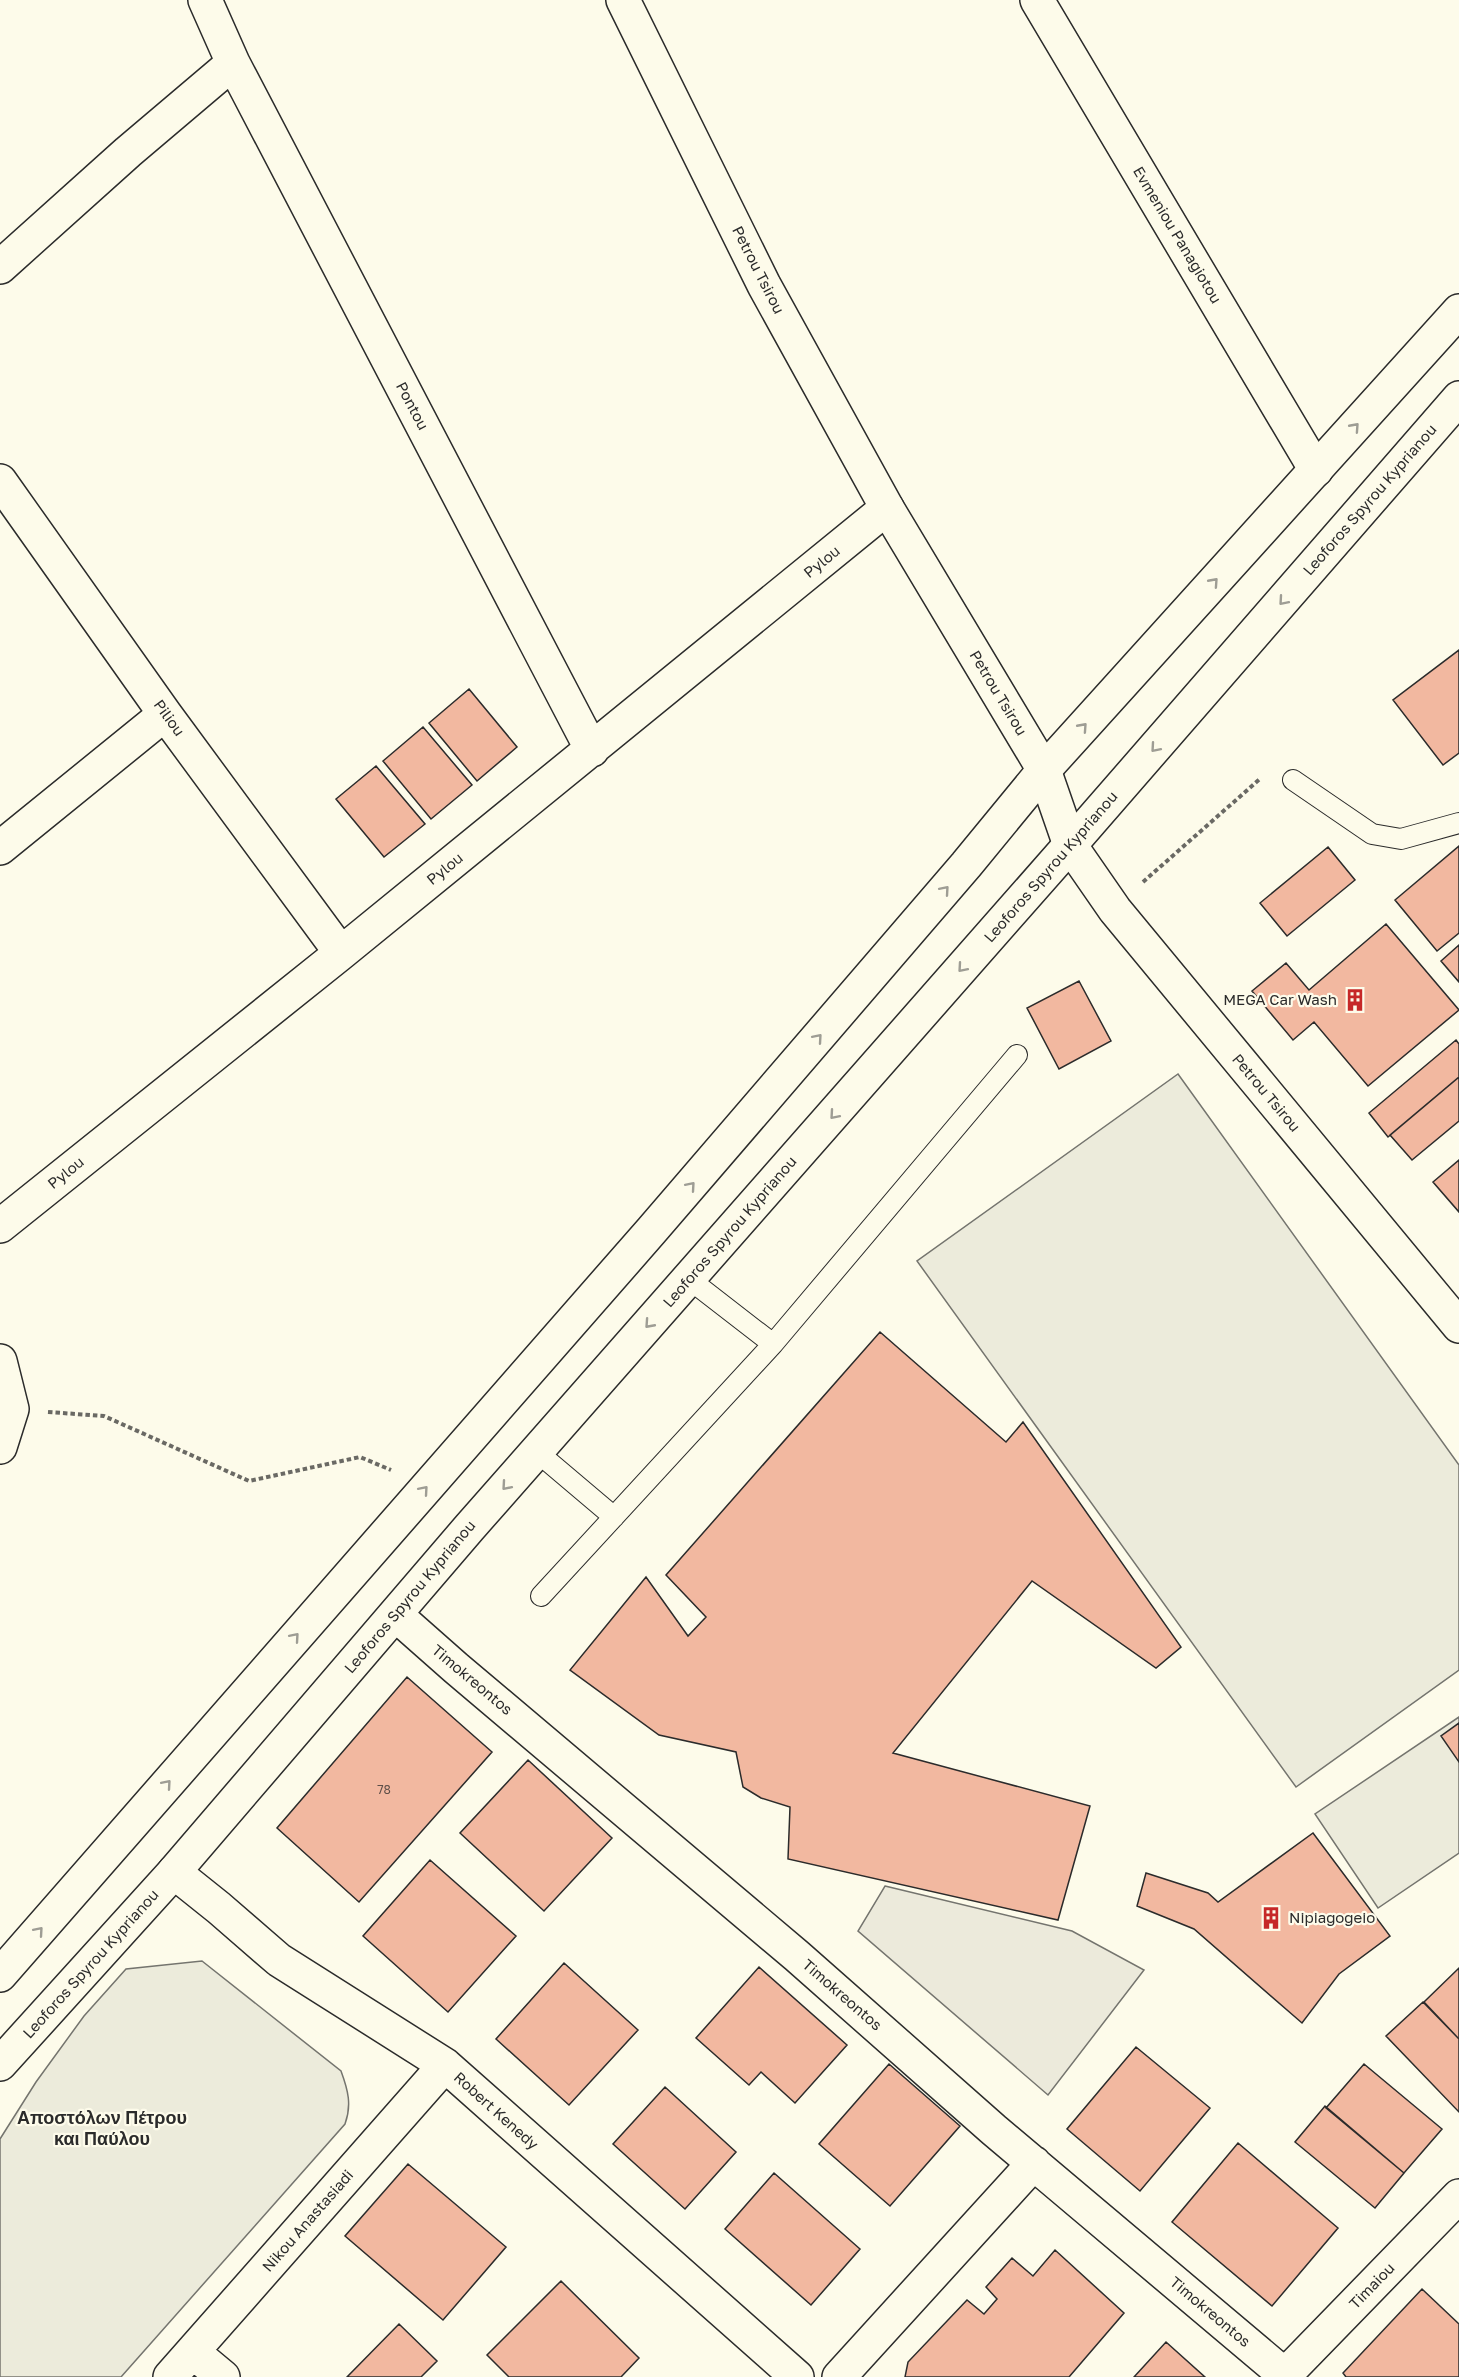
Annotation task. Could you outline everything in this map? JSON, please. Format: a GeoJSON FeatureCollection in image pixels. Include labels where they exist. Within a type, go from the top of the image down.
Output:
{"type":"FeatureCollection","features":[{"type":"Feature","properties":{"kind":"street","name":"Pontou"},"geometry":{"type":"LineString","coordinates":[[205,0],[233,63],[592,750]]}},
{"type":"Feature","properties":{"kind":"street","name":"Petrou Tsirou"},"geometry":{"type":"LineString","coordinates":[[622,0],[764,285],[887,508],[1044,770],[1070,845],[1115,910],[1459,1326]]}},
{"type":"Feature","properties":{"kind":"street","name":"Evmeniou Panagiotou"},"geometry":{"type":"LineString","coordinates":[[1037,0],[1316,470]]}},
{"type":"Feature","properties":{"kind":"street"},"geometry":{"type":"LineString","coordinates":[[0,267],[128,152],[233,63]]}},
{"type":"Feature","properties":{"kind":"street"},"geometry":{"type":"LineString","coordinates":[[0,1975],[652,1230],[966,865],[1044,770],[1459,311]]}},
{"type":"Feature","properties":{"kind":"street","name":"Leoforos Spyrou Kyprianou"},"geometry":{"type":"LineString","coordinates":[[0,2064],[174,1872],[536,1451],[1070,845],[1459,398]]}},
{"type":"Feature","properties":{"kind":"street","name":"Piliou"},"geometry":{"type":"LineString","coordinates":[[2,489],[341,953]]}},
{"type":"Feature","properties":{"kind":"street","name":"Pylou"},"geometry":{"type":"LineString","coordinates":[[0,1226],[592,750],[887,508]]}},
{"type":"Feature","properties":{"kind":"street"},"geometry":{"type":"LineString","coordinates":[[0,848],[165,714]]}},
{"type":"Feature","properties":{"kind":"street"},"geometry":{"type":"LineString","coordinates":[[0,1361],[12,1409],[0,1448]]}},
{"type":"Feature","properties":{"kind":"street","name":"Timokreontos"},"geometry":{"type":"LineString","coordinates":[[396,1614],[456,1668],[788,1948],[1034,2163],[1286,2376]]}},
{"type":"Feature","properties":{"kind":"street","name":"Robert Kenedy"},"geometry":{"type":"LineString","coordinates":[[174,1872],[279,1960],[446,2065],[797,2377]]}},
{"type":"Feature","properties":{"kind":"street","name":"Nikou Anastasiadi"},"geometry":{"type":"LineString","coordinates":[[170,2377],[446,2065]]}},
{"type":"Feature","properties":{"kind":"street"},"geometry":{"type":"LineString","coordinates":[[839,2377],[1034,2163]]}},
{"type":"Feature","properties":{"kind":"street","name":"Timaiou"},"geometry":{"type":"LineString","coordinates":[[1286,2376],[1459,2196]]}},
{"type":"Feature","properties":{"kind":"street"},"geometry":{"type":"LineString","coordinates":[[193,2352],[223,2377]]}},
{"type":"Feature","properties":{"kind":"lane"},"geometry":{"type":"LineString","coordinates":[[1293,780],[1372,834],[1401,838],[1459,823]]}},
{"type":"Feature","properties":{"kind":"lane"},"geometry":{"type":"LineString","coordinates":[[541,1596],[773,1344],[1017,1055]]}},
{"type":"Feature","properties":{"kind":"lane"},"geometry":{"type":"LineString","coordinates":[[689,1279],[773,1344]]}},
{"type":"Feature","properties":{"kind":"lane"},"geometry":{"type":"LineString","coordinates":[[536,1451],[614,1517]]}},
{"type":"Feature","properties":{"kind":"path"},"geometry":{"type":"LineString","coordinates":[[1140,885],[1265,775],[1293,780]]}},
{"type":"Feature","properties":{"kind":"path"},"geometry":{"type":"LineString","coordinates":[[12,1409],[104,1416],[249,1481],[360,1457],[392,1470]]}},
{"type":"Feature","properties":{"kind":"shaded area"},"geometry":{"type":"Polygon","coordinates":[[[1178,1074],[1459,1465],[1459,1670],[1296,1787],[917,1261],[1178,1074]]]}},
{"type":"Feature","properties":{"kind":"shaded area"},"geometry":{"type":"Polygon","coordinates":[[[1459,1717],[1459,1853],[1378,1908],[1315,1814],[1459,1717]]]}},
{"type":"Feature","properties":{"kind":"shaded area"},"geometry":{"type":"Polygon","coordinates":[[[885,1886],[1072,1931],[1144,1970],[1048,2095],[858,1931],[885,1886]]]}},
{"type":"Feature","properties":{"kind":"shaded area"},"geometry":{"type":"Polygon","coordinates":[[[202,1961],[341,2071],[348,2098],[345,2124],[121,2377],[0,2377],[0,2139],[36,2082],[84,2016],[126,1969],[202,1961]]]}},
{"type":"Feature","properties":{"kind":"building"},"geometry":{"type":"Polygon","coordinates":[[[1459,650],[1459,753],[1443,765],[1393,700],[1459,650]]]}},
{"type":"Feature","properties":{"kind":"building"},"geometry":{"type":"Polygon","coordinates":[[[469,689],[517,747],[477,781],[429,723],[469,689]]]}},
{"type":"Feature","properties":{"kind":"building"},"geometry":{"type":"Polygon","coordinates":[[[423,727],[472,785],[431,819],[383,761],[423,727]]]}},
{"type":"Feature","properties":{"kind":"building"},"geometry":{"type":"Polygon","coordinates":[[[376,766],[425,824],[384,857],[336,799],[376,766]]]}},
{"type":"Feature","properties":{"kind":"building"},"geometry":{"type":"Polygon","coordinates":[[[1459,846],[1459,933],[1437,951],[1395,900],[1459,846]]]}},
{"type":"Feature","properties":{"kind":"building"},"geometry":{"type":"Polygon","coordinates":[[[1328,847],[1355,880],[1287,936],[1260,903],[1328,847]]]}},
{"type":"Feature","properties":{"kind":"building","name":"MEGA Car Wash"},"geometry":{"type":"Polygon","coordinates":[[[1386,924],[1459,1010],[1368,1086],[1314,1022],[1293,1040],[1252,991],[1286,963],[1309,990],[1386,924]]]}},
{"type":"Feature","properties":{"kind":"building"},"geometry":{"type":"Polygon","coordinates":[[[1459,945],[1459,982],[1441,961],[1459,945]]]}},
{"type":"Feature","properties":{"kind":"building"},"geometry":{"type":"Polygon","coordinates":[[[1079,981],[1111,1041],[1059,1069],[1027,1008],[1079,981]]]}},
{"type":"Feature","properties":{"kind":"building"},"geometry":{"type":"Polygon","coordinates":[[[1456,1040],[1459,1044],[1459,1077],[1388,1137],[1369,1113],[1456,1040]]]}},
{"type":"Feature","properties":{"kind":"building"},"geometry":{"type":"Polygon","coordinates":[[[1459,1077],[1459,1121],[1412,1160],[1390,1135],[1459,1077]]]}},
{"type":"Feature","properties":{"kind":"building"},"geometry":{"type":"Polygon","coordinates":[[[1459,1160],[1459,1212],[1433,1182],[1459,1160]]]}},
{"type":"Feature","properties":{"kind":"building"},"geometry":{"type":"Polygon","coordinates":[[[880,1332],[1006,1442],[1023,1422],[1181,1647],[1156,1668],[1032,1581],[893,1753],[1090,1806],[1058,1920],[788,1859],[790,1807],[761,1798],[743,1787],[736,1752],[659,1735],[570,1670],[646,1577],[688,1636],[706,1617],[666,1575],[880,1332]]]}},
{"type":"Feature","properties":{"kind":"building"},"geometry":{"type":"Polygon","coordinates":[[[407,1677],[492,1752],[359,1902],[277,1828],[407,1677]]]}},
{"type":"Feature","properties":{"kind":"building"},"geometry":{"type":"Polygon","coordinates":[[[1459,1723],[1459,1762],[1441,1736],[1459,1723]]]}},
{"type":"Feature","properties":{"kind":"building"},"geometry":{"type":"Polygon","coordinates":[[[528,1760],[612,1838],[544,1911],[460,1833],[528,1760]]]}},
{"type":"Feature","properties":{"kind":"building","name":"Nipiagogeio"},"geometry":{"type":"Polygon","coordinates":[[[1313,1833],[1390,1936],[1339,1974],[1302,2023],[1194,1929],[1137,1906],[1146,1873],[1208,1893],[1218,1902],[1313,1833]]]}},
{"type":"Feature","properties":{"kind":"building"},"geometry":{"type":"Polygon","coordinates":[[[430,1860],[516,1936],[448,2012],[363,1936],[430,1860]]]}},
{"type":"Feature","properties":{"kind":"building"},"geometry":{"type":"Polygon","coordinates":[[[564,1963],[638,2030],[569,2105],[496,2039],[564,1963]]]}},
{"type":"Feature","properties":{"kind":"building"},"geometry":{"type":"Polygon","coordinates":[[[759,1967],[847,2045],[795,2103],[761,2072],[749,2085],[696,2038],[759,1967]]]}},
{"type":"Feature","properties":{"kind":"building"},"geometry":{"type":"Polygon","coordinates":[[[1459,1968],[1459,2039],[1424,2002],[1459,1968]]]}},
{"type":"Feature","properties":{"kind":"building"},"geometry":{"type":"Polygon","coordinates":[[[1423,2002],[1459,2039],[1459,2112],[1386,2036],[1423,2002]]]}},
{"type":"Feature","properties":{"kind":"building"},"geometry":{"type":"Polygon","coordinates":[[[1136,2047],[1210,2108],[1140,2191],[1067,2129],[1136,2047]]]}},
{"type":"Feature","properties":{"kind":"building"},"geometry":{"type":"Polygon","coordinates":[[[889,2064],[960,2126],[890,2206],[819,2144],[889,2064]]]}},
{"type":"Feature","properties":{"kind":"building"},"geometry":{"type":"Polygon","coordinates":[[[1364,2064],[1442,2129],[1404,2173],[1326,2108],[1364,2064]]]}},
{"type":"Feature","properties":{"kind":"building"},"geometry":{"type":"Polygon","coordinates":[[[665,2087],[736,2152],[685,2209],[613,2144],[665,2087]]]}},
{"type":"Feature","properties":{"kind":"building"},"geometry":{"type":"Polygon","coordinates":[[[1325,2106],[1404,2173],[1375,2208],[1295,2142],[1325,2106]]]}},
{"type":"Feature","properties":{"kind":"building"},"geometry":{"type":"Polygon","coordinates":[[[1238,2143],[1338,2228],[1272,2306],[1172,2222],[1238,2143]]]}},
{"type":"Feature","properties":{"kind":"building"},"geometry":{"type":"Polygon","coordinates":[[[408,2164],[506,2247],[443,2320],[345,2236],[408,2164]]]}},
{"type":"Feature","properties":{"kind":"building"},"geometry":{"type":"Polygon","coordinates":[[[774,2173],[860,2249],[811,2305],[725,2229],[774,2173]]]}},
{"type":"Feature","properties":{"kind":"building"},"geometry":{"type":"Polygon","coordinates":[[[1055,2250],[1124,2313],[1069,2377],[905,2377],[908,2362],[967,2300],[984,2314],[997,2299],[986,2287],[1012,2258],[1033,2276],[1055,2250]]]}},
{"type":"Feature","properties":{"kind":"building"},"geometry":{"type":"Polygon","coordinates":[[[561,2281],[639,2358],[621,2377],[509,2377],[487,2355],[561,2281]]]}},
{"type":"Feature","properties":{"kind":"building"},"geometry":{"type":"Polygon","coordinates":[[[1422,2289],[1459,2324],[1459,2377],[1346,2377],[1343,2373],[1422,2289]]]}},
{"type":"Feature","properties":{"kind":"building"},"geometry":{"type":"Polygon","coordinates":[[[399,2324],[437,2361],[421,2377],[347,2377],[399,2324]]]}},
{"type":"Feature","properties":{"kind":"building"},"geometry":{"type":"Polygon","coordinates":[[[1166,2342],[1205,2377],[1134,2377],[1166,2342]]]}},
{"type":"Feature","properties":{"kind":"place","name":"MEGA Car Wash"},"geometry":{"type":"Point","coordinates":[1355,1000]}},
{"type":"Feature","properties":{"kind":"place","name":"Nipiagogeio"},"geometry":{"type":"Point","coordinates":[1271,1918]}},
{"type":"Feature","properties":{"kind":"district","name":"Αποστόλων Πέτρου και Παύλου"},"geometry":{"type":"Point","coordinates":[102,2128]}}]}
